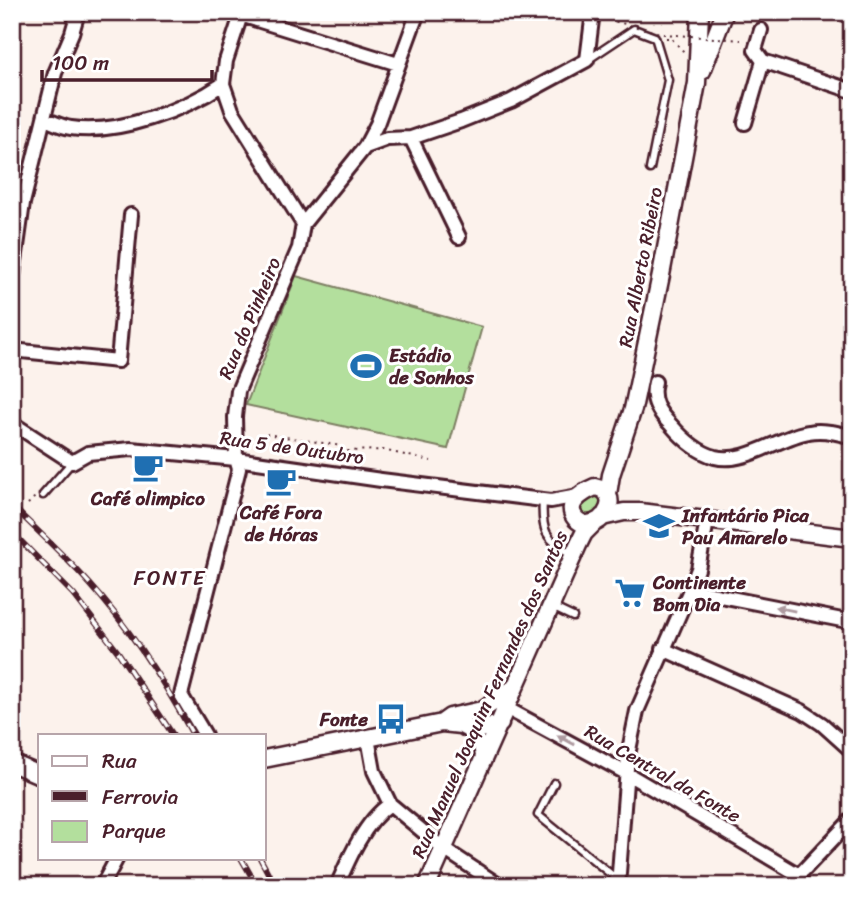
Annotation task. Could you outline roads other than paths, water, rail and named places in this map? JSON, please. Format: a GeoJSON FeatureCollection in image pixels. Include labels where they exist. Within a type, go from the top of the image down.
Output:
{"type":"FeatureCollection","features":[{"type":"Feature","properties":{"kind":"main road","name":"Rua Alberto Ribeiro"},"geometry":{"type":"LineString","coordinates":[[609,496],[617,458],[633,409],[697,83],[700,12]]}},
{"type":"Feature","properties":{"kind":"main road","name":"Rua Alberto Ribeiro"},"geometry":{"type":"LineString","coordinates":[[697,83],[725,12]]}},
{"type":"Feature","properties":{"kind":"main road","name":"Rua Alberto Ribeiro"},"geometry":{"type":"LineString","coordinates":[[582,493],[601,479],[617,458]]}},
{"type":"Feature","properties":{"kind":"main road"},"geometry":{"type":"LineString","coordinates":[[587,519],[573,502],[582,493],[595,487],[603,489],[620,505],[640,512]]}},
{"type":"Feature","properties":{"kind":"main road"},"geometry":{"type":"LineString","coordinates":[[587,519],[608,510],[609,496]]}},
{"type":"Feature","properties":{"kind":"main road"},"geometry":{"type":"LineString","coordinates":[[587,519],[640,512],[852,538]]}},
{"type":"Feature","properties":{"kind":"main road","name":"Rua Manuel Joaquim Fernandes dos Santos"},"geometry":{"type":"LineString","coordinates":[[427,886],[584,533],[587,519]]}},
{"type":"Feature","properties":{"kind":"main road"},"geometry":{"type":"LineString","coordinates":[[442,723],[450,717],[482,710],[514,688]]}},
{"type":"Feature","properties":{"kind":"main road"},"geometry":{"type":"LineString","coordinates":[[482,710],[500,724]]}},
{"type":"Feature","properties":{"kind":"main road"},"geometry":{"type":"LineString","coordinates":[[266,758],[442,723],[461,725],[472,731],[500,724]]}},
{"type":"Feature","properties":{"kind":"main road"},"geometry":{"type":"LineString","coordinates":[[12,763],[38,774]]}},
{"type":"Feature","properties":{"kind":"street"},"geometry":{"type":"LineString","coordinates":[[12,283],[23,203],[55,73],[78,12]]}},
{"type":"Feature","properties":{"kind":"street"},"geometry":{"type":"LineString","coordinates":[[398,64],[238,14],[223,84],[232,110],[303,224],[365,147],[377,124],[418,12]]}},
{"type":"Feature","properties":{"kind":"street"},"geometry":{"type":"LineString","coordinates":[[365,147],[387,139],[411,138],[461,121],[511,101],[587,60],[598,15]]}},
{"type":"Feature","properties":{"kind":"street"},"geometry":{"type":"LineString","coordinates":[[761,30],[755,50],[763,61],[852,91]]}},
{"type":"Feature","properties":{"kind":"street"},"geometry":{"type":"LineString","coordinates":[[745,122],[763,61]]}},
{"type":"Feature","properties":{"kind":"street"},"geometry":{"type":"LineString","coordinates":[[45,119],[70,128],[123,125],[157,115],[209,93],[223,84]]}},
{"type":"Feature","properties":{"kind":"street"},"geometry":{"type":"LineString","coordinates":[[411,138],[459,237]]}},
{"type":"Feature","properties":{"kind":"street"},"geometry":{"type":"LineString","coordinates":[[12,350],[118,361],[131,215]]}},
{"type":"Feature","properties":{"kind":"street","name":"Rua do Pinheiro"},"geometry":{"type":"LineString","coordinates":[[204,734],[181,695],[239,469],[236,459],[235,417],[238,391],[299,248],[303,224]]}},
{"type":"Feature","properties":{"kind":"street"},"geometry":{"type":"LineString","coordinates":[[655,382],[654,400],[660,413],[689,444],[716,457],[728,458],[749,453],[808,432],[838,432],[852,437]]}},
{"type":"Feature","properties":{"kind":"street"},"geometry":{"type":"LineString","coordinates":[[12,423],[72,463]]}},
{"type":"Feature","properties":{"kind":"street","name":"Rua 5 de Outubro"},"geometry":{"type":"LineString","coordinates":[[72,463],[88,453],[131,449],[236,459],[547,501],[564,506],[587,519]]}},
{"type":"Feature","properties":{"kind":"street","name":"Rua 5 de Outubro"},"geometry":{"type":"LineString","coordinates":[[547,501],[582,493]]}},
{"type":"Feature","properties":{"kind":"street"},"geometry":{"type":"LineString","coordinates":[[618,883],[626,773],[637,711],[698,569],[707,521]]}},
{"type":"Feature","properties":{"kind":"street"},"geometry":{"type":"LineString","coordinates":[[690,590],[852,622]]}},
{"type":"Feature","properties":{"kind":"street"},"geometry":{"type":"LineString","coordinates":[[663,649],[803,711],[852,751]]}},
{"type":"Feature","properties":{"kind":"street","name":"Rua Central da Fonte"},"geometry":{"type":"LineString","coordinates":[[506,708],[626,773],[795,880]]}},
{"type":"Feature","properties":{"kind":"street"},"geometry":{"type":"LineString","coordinates":[[472,731],[479,742],[483,761]]}},
{"type":"Feature","properties":{"kind":"street"},"geometry":{"type":"LineString","coordinates":[[368,738],[374,771],[390,804],[444,849],[500,886]]}},
{"type":"Feature","properties":{"kind":"street"},"geometry":{"type":"LineString","coordinates":[[337,886],[349,860],[379,811],[390,804]]}},
{"type":"Feature","properties":{"kind":"street"},"geometry":{"type":"LineString","coordinates":[[795,880],[852,819]]}},
{"type":"Feature","properties":{"kind":"street"},"geometry":{"type":"LineString","coordinates":[[102,886],[116,860]]}},
{"type":"Feature","properties":{"kind":"lane"},"geometry":{"type":"LineString","coordinates":[[587,60],[634,29],[655,37],[668,80],[650,169]]}},
{"type":"Feature","properties":{"kind":"lane","name":"Rua 5 de Outubro"},"geometry":{"type":"LineString","coordinates":[[43,495],[72,463]]}},
{"type":"Feature","properties":{"kind":"lane"},"geometry":{"type":"LineString","coordinates":[[547,501],[542,515],[547,536],[560,548],[576,550]]}},
{"type":"Feature","properties":{"kind":"lane"},"geometry":{"type":"LineString","coordinates":[[551,606],[573,617]]}},
{"type":"Feature","properties":{"kind":"lane"},"geometry":{"type":"LineString","coordinates":[[554,783],[538,815],[618,883]]}},
{"type":"Feature","properties":{"kind":"railway"},"geometry":{"type":"LineString","coordinates":[[12,506],[104,600],[158,675],[192,734]]}},
{"type":"Feature","properties":{"kind":"railway"},"geometry":{"type":"LineString","coordinates":[[12,532],[74,595],[118,652],[172,734]]}},
{"type":"Feature","properties":{"kind":"railway"},"geometry":{"type":"LineString","coordinates":[[242,860],[257,886]]}},
{"type":"Feature","properties":{"kind":"railway"},"geometry":{"type":"LineString","coordinates":[[261,860],[275,886]]}},
{"type":"Feature","properties":{"kind":"place","name":"Estádio de Sonhos"},"geometry":{"type":"Point","coordinates":[366,366]}},
{"type":"Feature","properties":{"kind":"place","name":"Café olimpico"},"geometry":{"type":"Point","coordinates":[148,467]}},
{"type":"Feature","properties":{"kind":"place","name":"Café Fora de Hóras"},"geometry":{"type":"Point","coordinates":[281,481]}},
{"type":"Feature","properties":{"kind":"place","name":"Infantário Pica Pau Amarelo"},"geometry":{"type":"Point","coordinates":[659,526]}},
{"type":"Feature","properties":{"kind":"place","name":"Continente Bom Dia"},"geometry":{"type":"Point","coordinates":[630,593]}},
{"type":"Feature","properties":{"kind":"place","name":"Fonte"},"geometry":{"type":"Point","coordinates":[391,719]}},
{"type":"Feature","properties":{"kind":"district","name":"FONTE"},"geometry":{"type":"Point","coordinates":[170,578]}}]}
